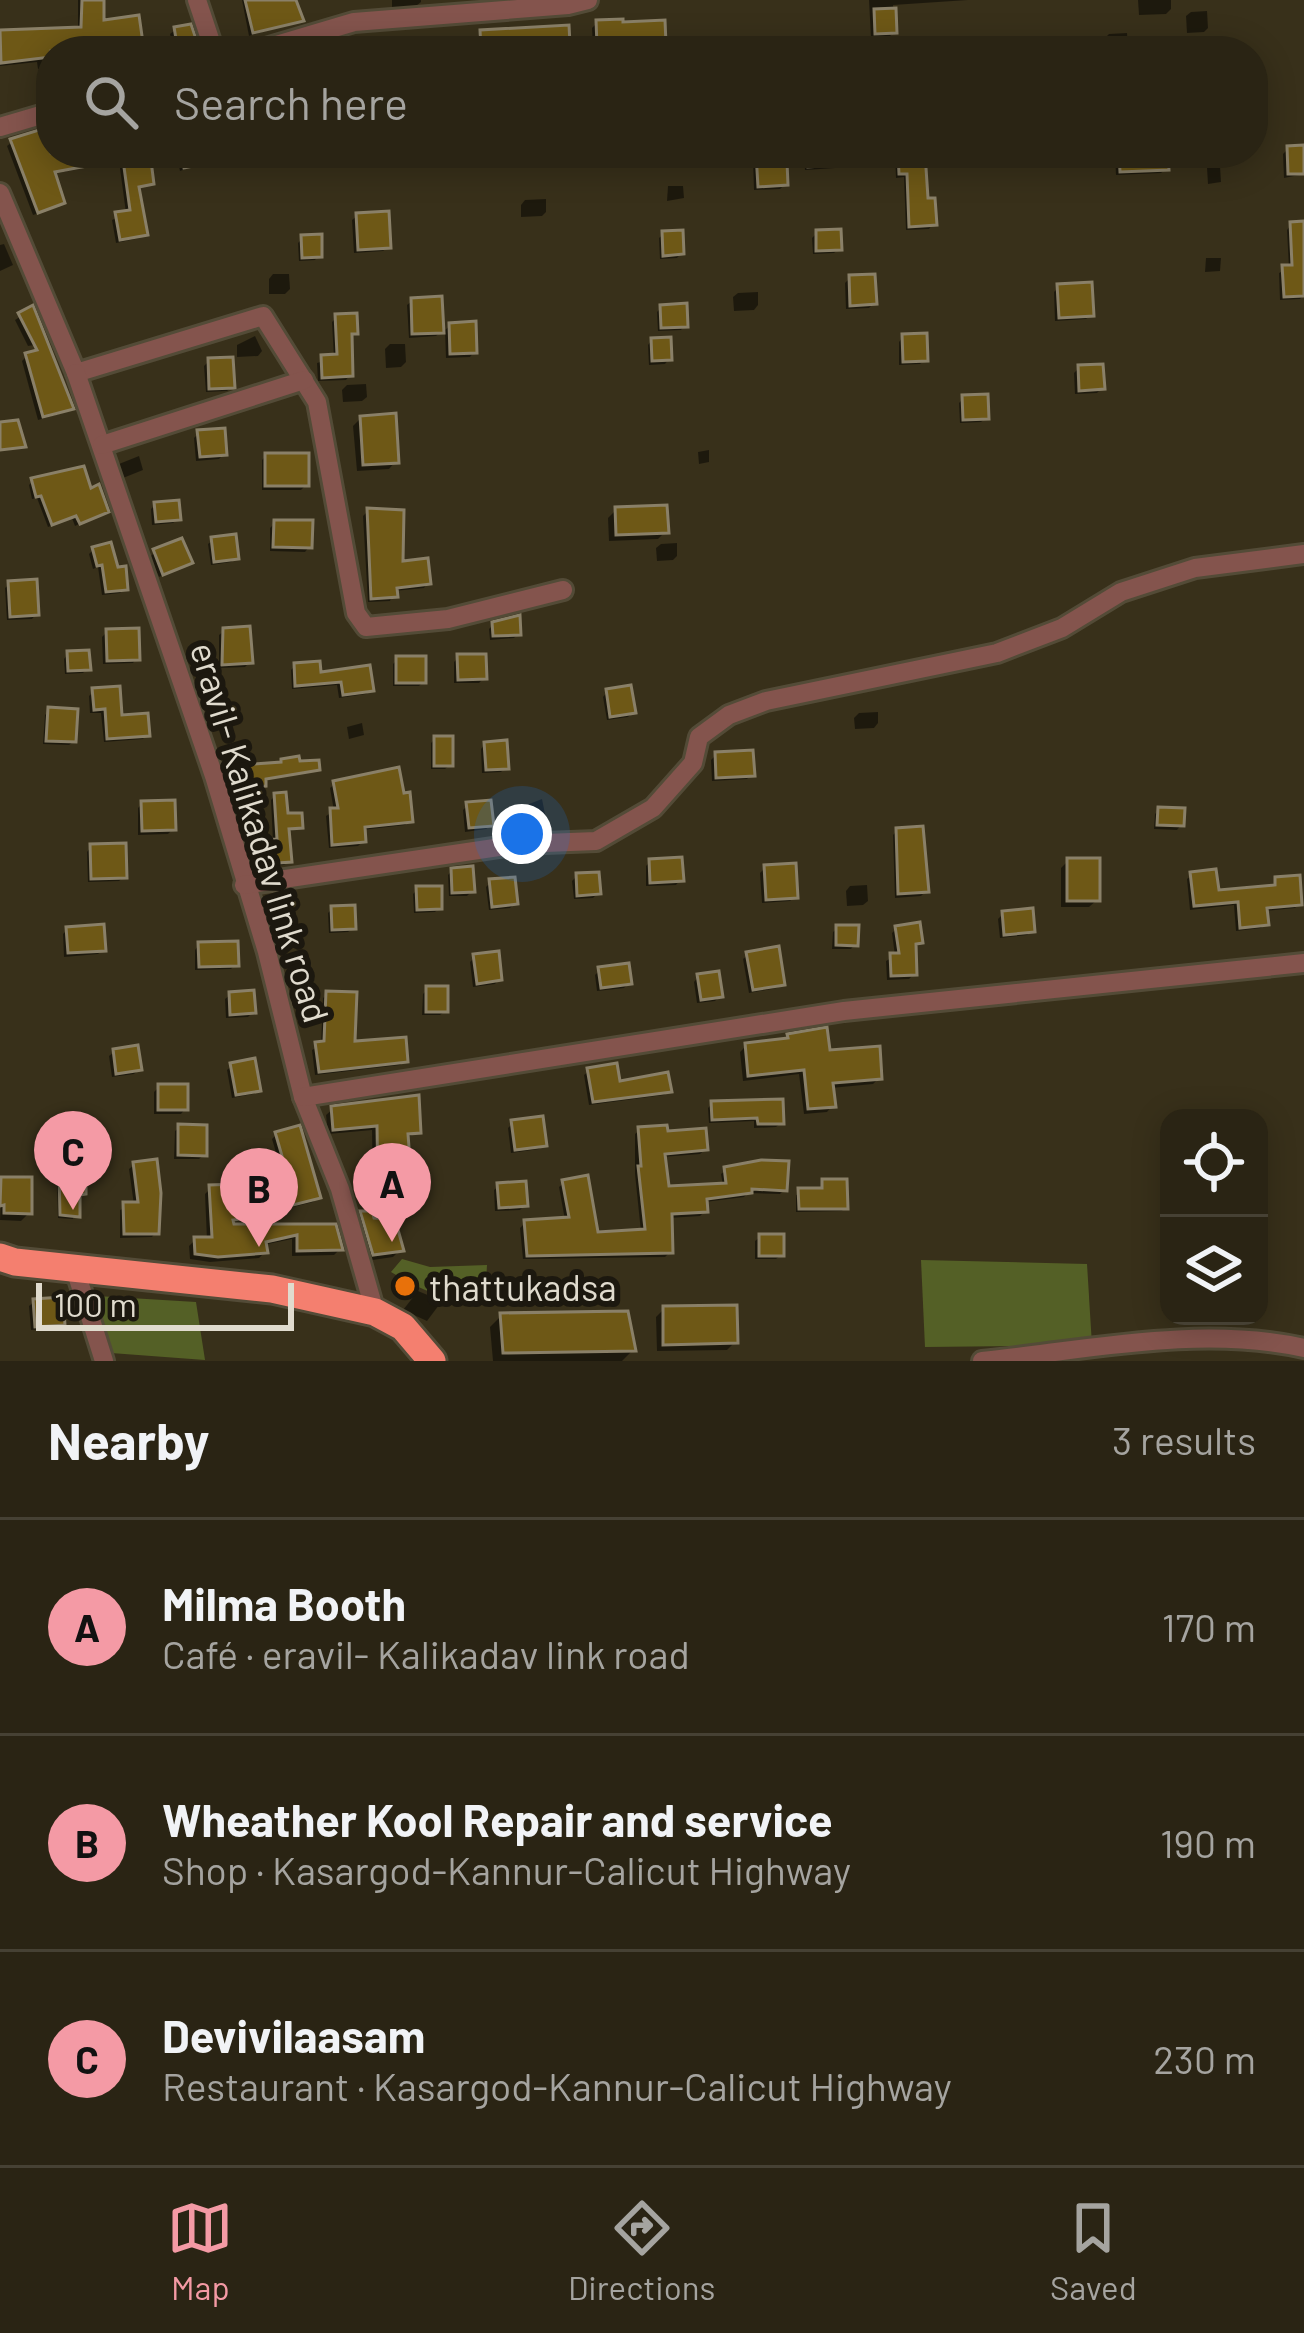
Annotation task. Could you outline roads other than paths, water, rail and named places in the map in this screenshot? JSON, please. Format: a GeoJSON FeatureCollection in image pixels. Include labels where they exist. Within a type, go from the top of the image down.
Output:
{"type":"FeatureCollection","features":[{"type":"Feature","properties":{"kind":"highway"},"geometry":{"type":"LineString","coordinates":[[5,1262],[272,1289],[375,1312],[404,1327],[432,1361]]}},
{"type":"Feature","properties":{"kind":"street"},"geometry":{"type":"LineString","coordinates":[[197,0],[209,36]]}},
{"type":"Feature","properties":{"kind":"street"},"geometry":{"type":"LineString","coordinates":[[307,36],[354,22],[574,2]]}},
{"type":"Feature","properties":{"kind":"street"},"geometry":{"type":"LineString","coordinates":[[0,127],[36,116]]}},
{"type":"Feature","properties":{"kind":"street","name":"eravil- Kalikadav link road"},"geometry":{"type":"LineString","coordinates":[[0,193],[76,373],[214,776],[267,952],[303,1097],[340,1189],[375,1312]]}},
{"type":"Feature","properties":{"kind":"street"},"geometry":{"type":"LineString","coordinates":[[76,373],[263,316],[317,402],[356,614],[367,627],[448,619],[563,590]]}},
{"type":"Feature","properties":{"kind":"street"},"geometry":{"type":"LineString","coordinates":[[102,445],[304,380]]}},
{"type":"Feature","properties":{"kind":"street"},"geometry":{"type":"LineString","coordinates":[[244,885],[520,844],[596,841],[653,808],[692,764],[699,737],[729,715],[766,701],[997,653],[1061,628],[1121,592],[1195,568],[1304,554]]}},
{"type":"Feature","properties":{"kind":"street"},"geometry":{"type":"LineString","coordinates":[[303,1097],[844,1011],[1304,963]]}},
{"type":"Feature","properties":{"kind":"street"},"geometry":{"type":"LineString","coordinates":[[75,1269],[104,1361]]}},
{"type":"Feature","properties":{"kind":"street"},"geometry":{"type":"LineString","coordinates":[[982,1361],[1151,1342],[1268,1340],[1304,1348]]}},
{"type":"Feature","properties":{"kind":"place","name":"Devivilaasam"},"geometry":{"type":"Point","coordinates":[73,1210]}},
{"type":"Feature","properties":{"kind":"place","name":"Milma Booth"},"geometry":{"type":"Point","coordinates":[392,1242]}},
{"type":"Feature","properties":{"kind":"place","name":"Wheather Kool Repair and service"},"geometry":{"type":"Point","coordinates":[259,1247]}},
{"type":"Feature","properties":{"kind":"place","name":"thattukadsa"},"geometry":{"type":"Point","coordinates":[405,1286]}}]}
